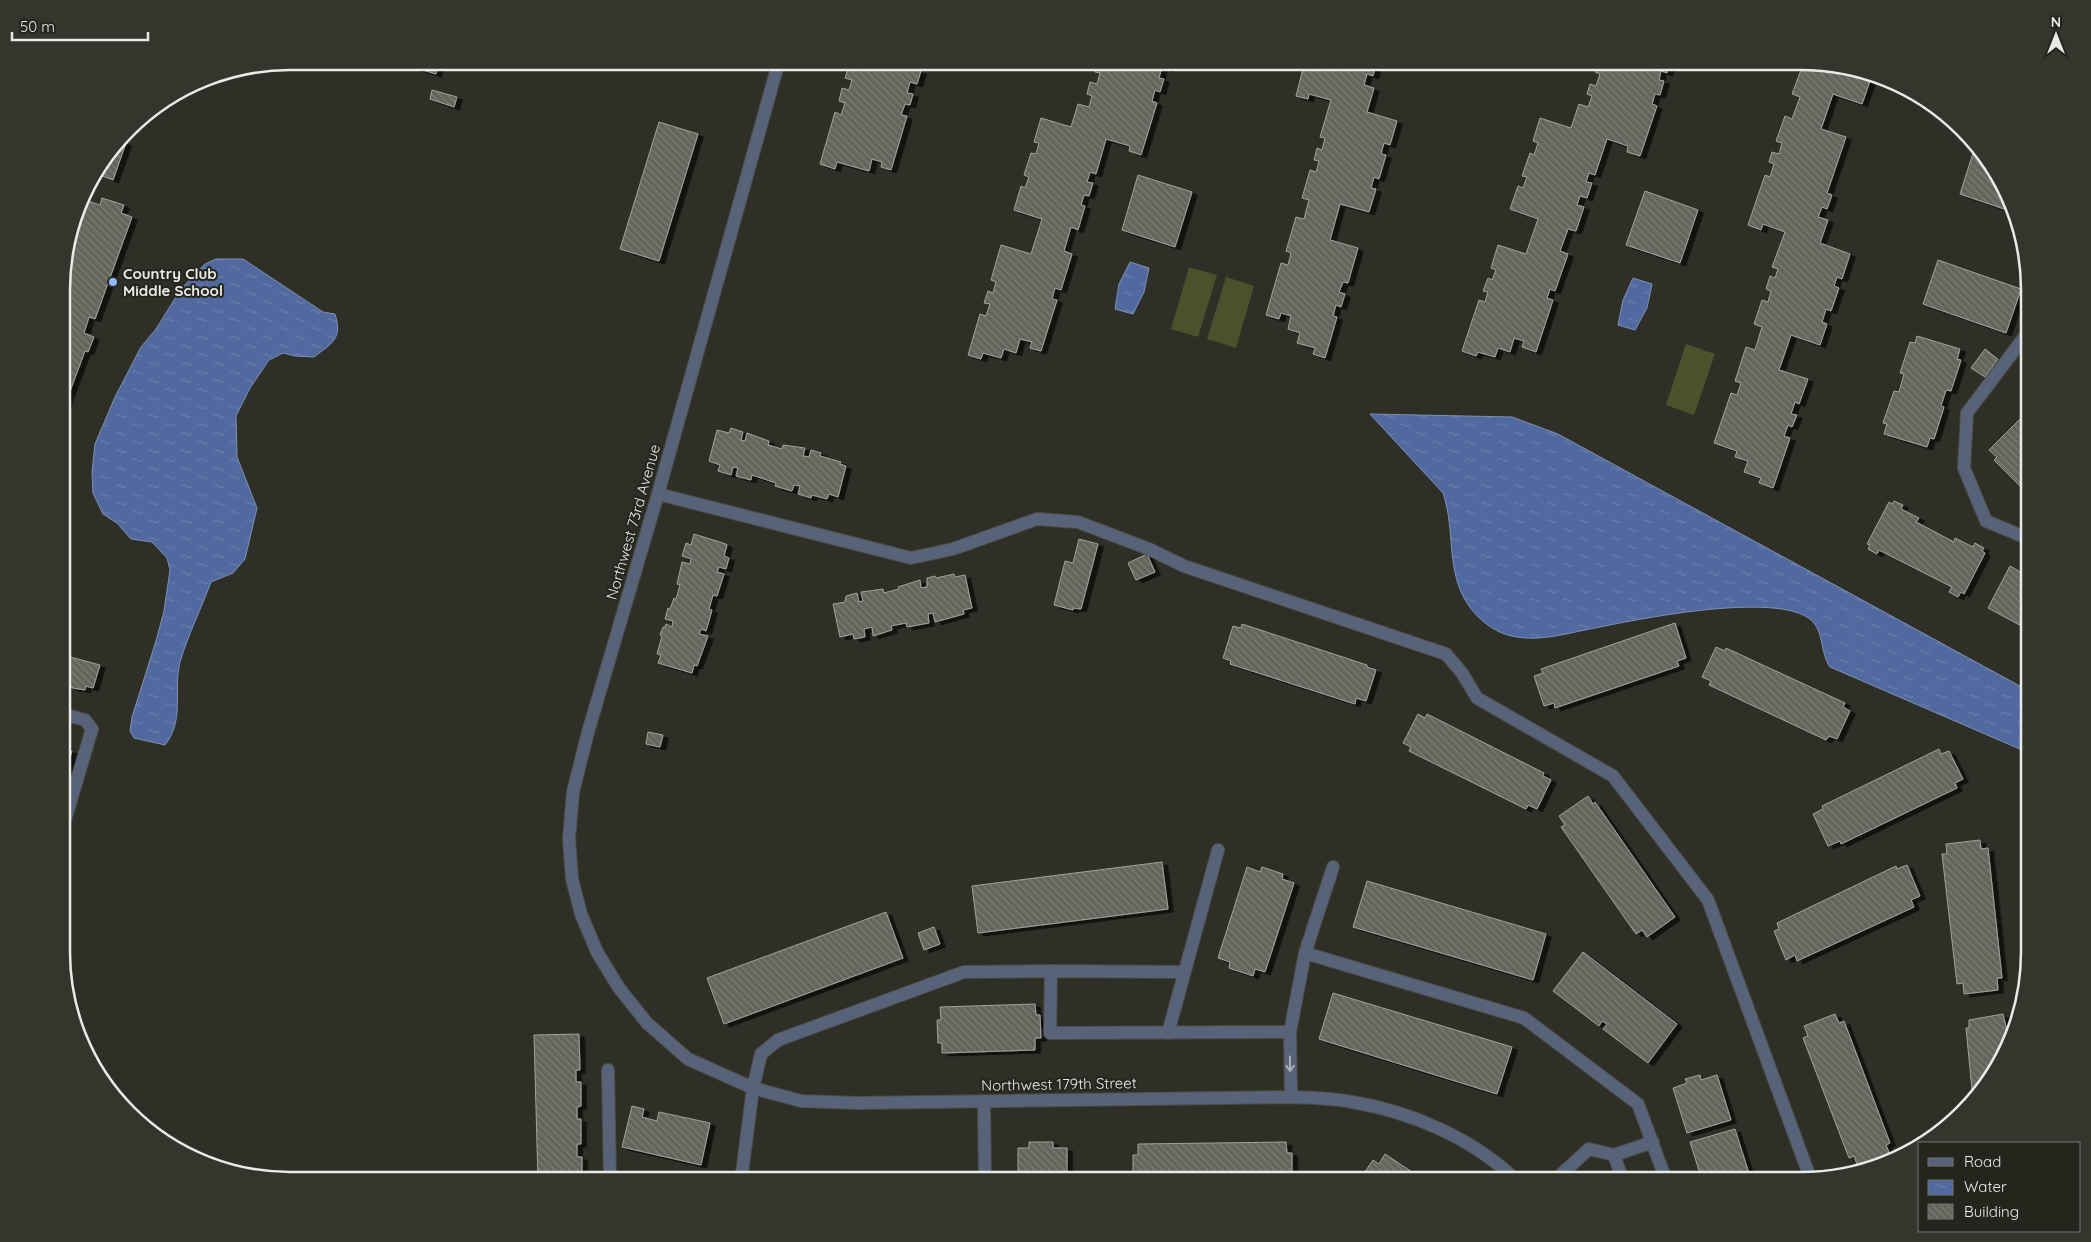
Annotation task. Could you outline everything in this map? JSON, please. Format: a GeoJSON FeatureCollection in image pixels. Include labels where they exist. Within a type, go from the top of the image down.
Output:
{"type":"FeatureCollection","features":[{"type":"Feature","properties":{"kind":"street","name":"Northwest 73rd Avenue"},"geometry":{"type":"LineString","coordinates":[[619,988],[597,952],[581,914],[572,879],[569,839],[573,792],[588,732],[658,494],[776,70]]}},
{"type":"Feature","properties":{"kind":"street"},"geometry":{"type":"LineString","coordinates":[[2021,342],[1967,413],[1964,468],[1986,521],[2021,536]]}},
{"type":"Feature","properties":{"kind":"street"},"geometry":{"type":"LineString","coordinates":[[658,494],[911,558],[954,549],[1037,519],[1078,522],[1184,566],[1446,654],[1462,674],[1477,698],[1613,776],[1708,900],[1808,1172]]}},
{"type":"Feature","properties":{"kind":"street"},"geometry":{"type":"LineString","coordinates":[[70,716],[85,720],[91,726],[92,733],[70,804]]}},
{"type":"Feature","properties":{"kind":"street"},"geometry":{"type":"LineString","coordinates":[[1168,1033],[1183,972],[1218,850]]}},
{"type":"Feature","properties":{"kind":"street"},"geometry":{"type":"LineString","coordinates":[[1291,1097],[1290,1032],[1304,953],[1333,867]]}},
{"type":"Feature","properties":{"kind":"street"},"geometry":{"type":"LineString","coordinates":[[1304,953],[1524,1018],[1638,1104],[1663,1172]]}},
{"type":"Feature","properties":{"kind":"street"},"geometry":{"type":"LineString","coordinates":[[1051,971],[1050,1033],[1290,1032]]}},
{"type":"Feature","properties":{"kind":"street"},"geometry":{"type":"LineString","coordinates":[[742,1172],[753,1088],[761,1054],[778,1040],[964,972],[1183,972]]}},
{"type":"Feature","properties":{"kind":"street","name":"Northwest 179th Street"},"geometry":{"type":"LineString","coordinates":[[619,988],[647,1023],[688,1059],[753,1088],[801,1101],[856,1103],[984,1102],[1291,1097],[1351,1102],[1408,1115],[1465,1142],[1499,1164],[1508,1172]]}},
{"type":"Feature","properties":{"kind":"street"},"geometry":{"type":"LineString","coordinates":[[608,1070],[610,1172]]}},
{"type":"Feature","properties":{"kind":"street"},"geometry":{"type":"LineString","coordinates":[[984,1102],[985,1172]]}},
{"type":"Feature","properties":{"kind":"street"},"geometry":{"type":"LineString","coordinates":[[1564,1172],[1589,1149],[1614,1155],[1653,1142]]}},
{"type":"Feature","properties":{"kind":"street"},"geometry":{"type":"LineString","coordinates":[[1614,1155],[1620,1172]]}},
{"type":"Feature","properties":{"kind":"green space"},"geometry":{"type":"Polygon","coordinates":[[[1189,267],[1217,275],[1198,337],[1171,329],[1189,267]]]}},
{"type":"Feature","properties":{"kind":"green space"},"geometry":{"type":"Polygon","coordinates":[[[1226,277],[1254,286],[1236,348],[1207,339],[1226,277]]]}},
{"type":"Feature","properties":{"kind":"green space"},"geometry":{"type":"Polygon","coordinates":[[[1686,344],[1715,354],[1694,415],[1666,405],[1686,344]]]}},
{"type":"Feature","properties":{"kind":"water"},"geometry":{"type":"Polygon","coordinates":[[[216,259],[243,259],[323,312],[335,314],[338,329],[337,335],[331,344],[314,357],[283,353],[269,360],[250,388],[236,416],[237,457],[257,508],[245,559],[233,573],[211,582],[187,642],[178,673],[175,725],[165,745],[134,738],[130,731],[132,717],[164,611],[170,570],[167,558],[152,542],[131,539],[117,523],[103,514],[93,493],[92,472],[95,444],[115,397],[141,347],[156,329],[181,289],[205,264],[216,259]]]}},
{"type":"Feature","properties":{"kind":"water"},"geometry":{"type":"Polygon","coordinates":[[[1130,262],[1149,268],[1144,292],[1133,314],[1115,309],[1119,284],[1130,262]]]}},
{"type":"Feature","properties":{"kind":"water"},"geometry":{"type":"Polygon","coordinates":[[[1633,278],[1652,284],[1647,308],[1635,330],[1618,325],[1623,300],[1633,278]]]}},
{"type":"Feature","properties":{"kind":"water"},"geometry":{"type":"Polygon","coordinates":[[[1370,414],[1512,417],[1558,434],[2021,687],[2021,750],[1830,667],[1824,654],[1817,627],[1807,617],[1788,610],[1763,607],[1702,610],[1669,614],[1539,638],[1518,637],[1497,631],[1477,615],[1469,606],[1462,593],[1454,565],[1447,507],[1443,493],[1370,414]]]}},
{"type":"Feature","properties":{"kind":"building"},"geometry":{"type":"Polygon","coordinates":[[[423,70],[437,70],[436,74],[423,70]]]}},
{"type":"Feature","properties":{"kind":"building"},"geometry":{"type":"Polygon","coordinates":[[[848,70],[921,71],[917,84],[910,82],[907,93],[913,94],[910,105],[905,104],[901,115],[907,116],[891,170],[881,167],[882,162],[872,159],[869,171],[837,162],[835,169],[820,164],[835,112],[841,115],[845,103],[839,101],[842,88],[849,90],[852,80],[845,78],[848,70]]]}},
{"type":"Feature","properties":{"kind":"building"},"geometry":{"type":"Polygon","coordinates":[[[1096,70],[1161,70],[1159,78],[1164,79],[1160,92],[1155,90],[1152,101],[1157,103],[1141,155],[1129,151],[1130,146],[1106,139],[1096,174],[1090,172],[1087,182],[1093,183],[1089,196],[1084,195],[1081,205],[1085,206],[1078,230],[1071,227],[1064,251],[1072,254],[1061,290],[1055,288],[1052,299],[1057,300],[1041,351],[1030,348],[1032,342],[1020,339],[1016,353],[1004,349],[1001,358],[983,353],[981,359],[968,355],[980,314],[986,316],[990,304],[984,303],[988,291],[993,293],[996,282],[991,280],[1001,245],[1031,254],[1042,219],[1014,210],[1021,186],[1025,188],[1029,177],[1024,175],[1031,153],[1036,154],[1039,143],[1034,142],[1041,118],[1071,127],[1078,104],[1089,107],[1092,96],[1087,94],[1090,82],[1097,84],[1100,73],[1095,72],[1096,70]]]}},
{"type":"Feature","properties":{"kind":"building"},"geometry":{"type":"Polygon","coordinates":[[[1303,70],[1374,70],[1373,76],[1367,74],[1364,85],[1374,88],[1367,112],[1397,121],[1390,145],[1384,143],[1381,154],[1386,155],[1379,179],[1374,177],[1371,188],[1376,189],[1369,212],[1340,204],[1330,240],[1358,248],[1348,283],[1343,282],[1339,292],[1345,294],[1341,307],[1336,305],[1333,316],[1337,317],[1325,358],[1313,354],[1315,348],[1297,343],[1300,333],[1288,329],[1291,316],[1281,313],[1279,319],[1266,315],[1281,263],[1288,265],[1291,253],[1286,251],[1296,217],[1304,219],[1309,200],[1302,198],[1310,170],[1316,172],[1319,161],[1314,160],[1317,148],[1322,150],[1325,138],[1320,137],[1331,100],[1309,94],[1308,99],[1296,96],[1303,70]]]}},
{"type":"Feature","properties":{"kind":"building"},"geometry":{"type":"Polygon","coordinates":[[[1596,70],[1668,70],[1667,73],[1661,71],[1659,80],[1664,81],[1660,95],[1655,94],[1652,104],[1657,106],[1640,156],[1627,152],[1628,146],[1607,139],[1595,175],[1589,173],[1586,182],[1592,183],[1587,198],[1580,196],[1577,205],[1584,207],[1576,231],[1568,229],[1560,251],[1568,254],[1555,291],[1550,289],[1547,298],[1553,300],[1536,352],[1522,347],[1524,341],[1514,338],[1510,352],[1498,348],[1495,357],[1478,352],[1476,356],[1462,351],[1479,300],[1485,302],[1488,292],[1483,291],[1488,278],[1492,280],[1496,270],[1491,268],[1498,245],[1526,254],[1538,219],[1510,209],[1518,186],[1523,188],[1527,177],[1522,176],[1530,153],[1534,155],[1538,143],[1533,141],[1540,118],[1571,128],[1579,104],[1588,107],[1592,96],[1587,94],[1590,84],[1596,86],[1600,74],[1595,72],[1596,70]]]}},
{"type":"Feature","properties":{"kind":"building"},"geometry":{"type":"Polygon","coordinates":[[[1801,70],[1844,74],[1870,82],[1862,104],[1833,94],[1821,129],[1846,137],[1827,193],[1832,195],[1827,209],[1822,207],[1818,217],[1828,220],[1820,243],[1850,254],[1842,279],[1837,277],[1834,286],[1839,288],[1831,311],[1826,309],[1822,322],[1827,324],[1820,345],[1791,335],[1779,370],[1808,379],[1799,404],[1795,402],[1791,414],[1797,415],[1792,427],[1788,425],[1784,436],[1790,438],[1773,488],[1759,483],[1761,478],[1744,472],[1748,461],[1735,457],[1737,451],[1714,443],[1731,393],[1737,395],[1741,383],[1735,381],[1746,347],[1755,350],[1762,327],[1754,324],[1762,300],[1768,302],[1771,291],[1766,289],[1770,276],[1775,278],[1778,269],[1772,267],[1785,232],[1763,224],[1761,230],[1748,225],[1765,175],[1770,177],[1774,164],[1769,162],[1772,152],[1779,154],[1782,143],[1776,141],[1785,116],[1792,119],[1800,97],[1792,94],[1801,70]]]}},
{"type":"Feature","properties":{"kind":"building"},"geometry":{"type":"Polygon","coordinates":[[[432,90],[457,97],[454,107],[430,99],[432,90]]]}},
{"type":"Feature","properties":{"kind":"building"},"geometry":{"type":"Polygon","coordinates":[[[659,122],[698,134],[659,261],[620,249],[659,122]]]}},
{"type":"Feature","properties":{"kind":"building"},"geometry":{"type":"Polygon","coordinates":[[[125,145],[113,180],[102,176],[125,145]]]}},
{"type":"Feature","properties":{"kind":"building"},"geometry":{"type":"Polygon","coordinates":[[[1973,153],[1991,180],[2005,209],[1960,194],[1973,153]]]}},
{"type":"Feature","properties":{"kind":"building"},"geometry":{"type":"Polygon","coordinates":[[[1138,175],[1192,192],[1175,247],[1122,230],[1138,175]]]}},
{"type":"Feature","properties":{"kind":"building"},"geometry":{"type":"Polygon","coordinates":[[[1645,191],[1698,210],[1680,263],[1626,245],[1645,191]]]}},
{"type":"Feature","properties":{"kind":"building"},"geometry":{"type":"Polygon","coordinates":[[[102,198],[124,205],[121,213],[132,217],[95,319],[89,317],[84,333],[94,337],[88,352],[85,351],[70,391],[70,276],[74,247],[89,201],[100,205],[102,198]]]}},
{"type":"Feature","properties":{"kind":"building"},"geometry":{"type":"Polygon","coordinates":[[[1938,260],[2021,289],[2006,333],[1923,304],[1938,260]]]}},
{"type":"Feature","properties":{"kind":"building"},"geometry":{"type":"Polygon","coordinates":[[[1917,336],[1960,349],[1957,359],[1961,360],[1951,391],[1946,390],[1941,406],[1944,407],[1934,439],[1930,438],[1927,447],[1884,434],[1887,424],[1883,423],[1894,391],[1899,392],[1904,374],[1900,373],[1910,342],[1915,343],[1917,336]]]}},
{"type":"Feature","properties":{"kind":"building"},"geometry":{"type":"Polygon","coordinates":[[[1985,349],[1998,359],[1985,377],[1971,368],[1985,349]]]}},
{"type":"Feature","properties":{"kind":"building"},"geometry":{"type":"Polygon","coordinates":[[[2021,418],[2021,487],[1994,460],[1997,457],[1989,450],[2021,418]]]}},
{"type":"Feature","properties":{"kind":"building"},"geometry":{"type":"Polygon","coordinates":[[[731,428],[743,432],[741,440],[745,441],[747,433],[769,441],[768,445],[782,449],[783,445],[805,448],[803,456],[809,457],[811,450],[821,453],[820,456],[841,462],[840,464],[846,466],[838,497],[829,494],[827,499],[812,495],[811,498],[798,494],[800,486],[794,485],[792,491],[775,486],[776,483],[752,475],[751,480],[736,476],[738,468],[733,467],[731,475],[718,471],[720,465],[709,461],[717,430],[729,433],[731,428]]]}},
{"type":"Feature","properties":{"kind":"building"},"geometry":{"type":"Polygon","coordinates":[[[1894,501],[1903,505],[1901,509],[1919,518],[1916,522],[1954,542],[1955,538],[1973,547],[1975,543],[1984,548],[1982,551],[1985,553],[1964,594],[1961,592],[1958,597],[1949,592],[1952,587],[1879,550],[1877,554],[1868,549],[1870,545],[1867,544],[1889,502],[1892,504],[1894,501]]]}},
{"type":"Feature","properties":{"kind":"building"},"geometry":{"type":"Polygon","coordinates":[[[694,534],[726,544],[724,556],[729,558],[726,569],[719,567],[717,572],[724,574],[717,596],[713,595],[709,609],[712,610],[706,631],[701,629],[699,634],[708,636],[697,666],[694,665],[692,673],[658,663],[661,655],[657,654],[663,627],[666,624],[672,627],[673,621],[665,619],[668,608],[670,609],[674,598],[676,599],[680,585],[677,584],[682,562],[690,564],[691,559],[682,556],[686,543],[691,545],[694,534]]]}},
{"type":"Feature","properties":{"kind":"building"},"geometry":{"type":"Polygon","coordinates":[[[1079,539],[1098,544],[1081,609],[1073,608],[1073,610],[1054,605],[1065,561],[1073,563],[1079,539]]]}},
{"type":"Feature","properties":{"kind":"building"},"geometry":{"type":"Polygon","coordinates":[[[1147,554],[1155,572],[1136,580],[1128,563],[1147,554]]]}},
{"type":"Feature","properties":{"kind":"building"},"geometry":{"type":"Polygon","coordinates":[[[2010,566],[2021,572],[2021,626],[1988,608],[2010,566]]]}},
{"type":"Feature","properties":{"kind":"building"},"geometry":{"type":"Polygon","coordinates":[[[954,574],[955,577],[965,575],[972,608],[963,610],[964,614],[935,622],[933,613],[928,614],[929,623],[907,627],[906,623],[891,626],[892,630],[873,636],[872,627],[864,629],[865,637],[854,639],[853,634],[840,637],[833,604],[845,602],[846,596],[857,593],[859,602],[863,601],[861,592],[883,589],[884,593],[920,580],[921,588],[927,587],[927,578],[954,574]]]}},
{"type":"Feature","properties":{"kind":"building"},"geometry":{"type":"Polygon","coordinates":[[[1675,623],[1686,658],[1677,661],[1679,666],[1555,708],[1554,703],[1544,706],[1534,676],[1543,673],[1541,669],[1675,623]]]}},
{"type":"Feature","properties":{"kind":"building"},"geometry":{"type":"Polygon","coordinates":[[[1242,624],[1367,665],[1367,667],[1376,670],[1366,701],[1356,698],[1355,704],[1230,664],[1231,661],[1223,658],[1233,626],[1241,628],[1242,624]]]}},
{"type":"Feature","properties":{"kind":"building"},"geometry":{"type":"Polygon","coordinates":[[[1716,647],[1725,651],[1726,648],[1845,703],[1843,707],[1850,711],[1837,739],[1829,736],[1826,740],[1709,685],[1711,681],[1702,677],[1716,647]]]}},
{"type":"Feature","properties":{"kind":"building"},"geometry":{"type":"Polygon","coordinates":[[[70,657],[100,665],[93,688],[86,686],[85,690],[70,686],[70,657]]]}},
{"type":"Feature","properties":{"kind":"building"},"geometry":{"type":"Polygon","coordinates":[[[1418,714],[1425,718],[1427,714],[1544,773],[1543,776],[1551,780],[1537,809],[1528,805],[1526,809],[1409,751],[1411,747],[1403,743],[1418,714]]]}},
{"type":"Feature","properties":{"kind":"building"},"geometry":{"type":"Polygon","coordinates":[[[648,732],[663,735],[660,747],[646,744],[648,732]]]}},
{"type":"Feature","properties":{"kind":"building"},"geometry":{"type":"Polygon","coordinates":[[[1939,749],[1941,754],[1949,751],[1963,779],[1955,783],[1957,788],[1841,844],[1840,841],[1828,846],[1813,814],[1823,809],[1822,806],[1939,749]]]}},
{"type":"Feature","properties":{"kind":"building"},"geometry":{"type":"Polygon","coordinates":[[[1588,796],[1593,804],[1595,802],[1675,917],[1647,937],[1642,930],[1636,934],[1561,827],[1565,825],[1559,816],[1588,796]]]}},
{"type":"Feature","properties":{"kind":"building"},"geometry":{"type":"Polygon","coordinates":[[[1980,840],[1981,849],[1988,848],[2002,978],[1997,978],[1998,990],[1964,994],[1963,983],[1957,984],[1942,854],[1947,854],[1946,844],[1980,840]]]}},
{"type":"Feature","properties":{"kind":"building"},"geometry":{"type":"Polygon","coordinates":[[[1162,862],[1168,909],[978,933],[972,886],[1162,862]]]}},
{"type":"Feature","properties":{"kind":"building"},"geometry":{"type":"Polygon","coordinates":[[[1907,865],[1920,896],[1911,900],[1914,907],[1797,961],[1795,955],[1786,960],[1774,931],[1779,929],[1777,923],[1896,866],[1897,869],[1907,865]]]}},
{"type":"Feature","properties":{"kind":"building"},"geometry":{"type":"Polygon","coordinates":[[[1247,867],[1260,872],[1262,867],[1283,874],[1282,879],[1294,883],[1265,972],[1255,969],[1253,976],[1229,968],[1230,962],[1218,958],[1247,867]]]}},
{"type":"Feature","properties":{"kind":"building"},"geometry":{"type":"Polygon","coordinates":[[[1367,881],[1546,934],[1533,980],[1353,927],[1367,881]]]}},
{"type":"Feature","properties":{"kind":"building"},"geometry":{"type":"Polygon","coordinates":[[[886,912],[903,958],[724,1024],[707,978],[886,912]]]}},
{"type":"Feature","properties":{"kind":"building"},"geometry":{"type":"Polygon","coordinates":[[[934,927],[940,944],[924,950],[918,933],[934,927]]]}},
{"type":"Feature","properties":{"kind":"building"},"geometry":{"type":"Polygon","coordinates":[[[1583,952],[1677,1024],[1648,1063],[1603,1029],[1607,1024],[1602,1021],[1599,1026],[1553,991],[1583,952]]]}},
{"type":"Feature","properties":{"kind":"building"},"geometry":{"type":"Polygon","coordinates":[[[1333,993],[1512,1047],[1497,1094],[1319,1039],[1333,993]]]}},
{"type":"Feature","properties":{"kind":"building"},"geometry":{"type":"Polygon","coordinates":[[[1035,1004],[1036,1015],[1040,1015],[1041,1038],[1035,1038],[1035,1050],[942,1053],[942,1043],[938,1043],[937,1020],[941,1020],[940,1007],[1035,1004]]]}},
{"type":"Feature","properties":{"kind":"building"},"geometry":{"type":"Polygon","coordinates":[[[1835,1014],[1839,1023],[1844,1021],[1890,1143],[1886,1145],[1889,1153],[1857,1164],[1854,1156],[1849,1158],[1803,1038],[1808,1036],[1804,1026],[1835,1014]]]}},
{"type":"Feature","properties":{"kind":"building"},"geometry":{"type":"Polygon","coordinates":[[[2003,1014],[2006,1029],[1991,1062],[1972,1090],[1966,1028],[1969,1028],[1969,1020],[2003,1014]]]}},
{"type":"Feature","properties":{"kind":"building"},"geometry":{"type":"Polygon","coordinates":[[[579,1034],[580,1070],[576,1070],[576,1082],[581,1082],[581,1106],[577,1107],[577,1119],[581,1119],[581,1144],[577,1144],[577,1157],[582,1157],[582,1172],[538,1172],[534,1035],[579,1034]]]}},
{"type":"Feature","properties":{"kind":"building"},"geometry":{"type":"Polygon","coordinates":[[[1700,1075],[1701,1080],[1717,1075],[1731,1120],[1687,1133],[1673,1088],[1687,1083],[1685,1079],[1700,1075]]]}},
{"type":"Feature","properties":{"kind":"building"},"geometry":{"type":"Polygon","coordinates":[[[632,1106],[644,1109],[642,1117],[657,1121],[659,1112],[710,1123],[701,1165],[622,1147],[632,1106]]]}},
{"type":"Feature","properties":{"kind":"building"},"geometry":{"type":"Polygon","coordinates":[[[1735,1129],[1748,1172],[1699,1172],[1690,1142],[1735,1129]]]}},
{"type":"Feature","properties":{"kind":"building"},"geometry":{"type":"Polygon","coordinates":[[[1029,1142],[1053,1142],[1053,1148],[1067,1148],[1067,1172],[1018,1172],[1018,1148],[1029,1148],[1029,1142]]]}},
{"type":"Feature","properties":{"kind":"building"},"geometry":{"type":"Polygon","coordinates":[[[1286,1142],[1287,1153],[1292,1153],[1292,1172],[1133,1172],[1133,1155],[1138,1155],[1138,1144],[1286,1142]]]}},
{"type":"Feature","properties":{"kind":"building"},"geometry":{"type":"Polygon","coordinates":[[[1385,1154],[1412,1172],[1365,1172],[1373,1160],[1379,1164],[1385,1154]]]}},
{"type":"Feature","properties":{"kind":"place","name":"Country Club Middle School"},"geometry":{"type":"Point","coordinates":[113,282]}}]}
